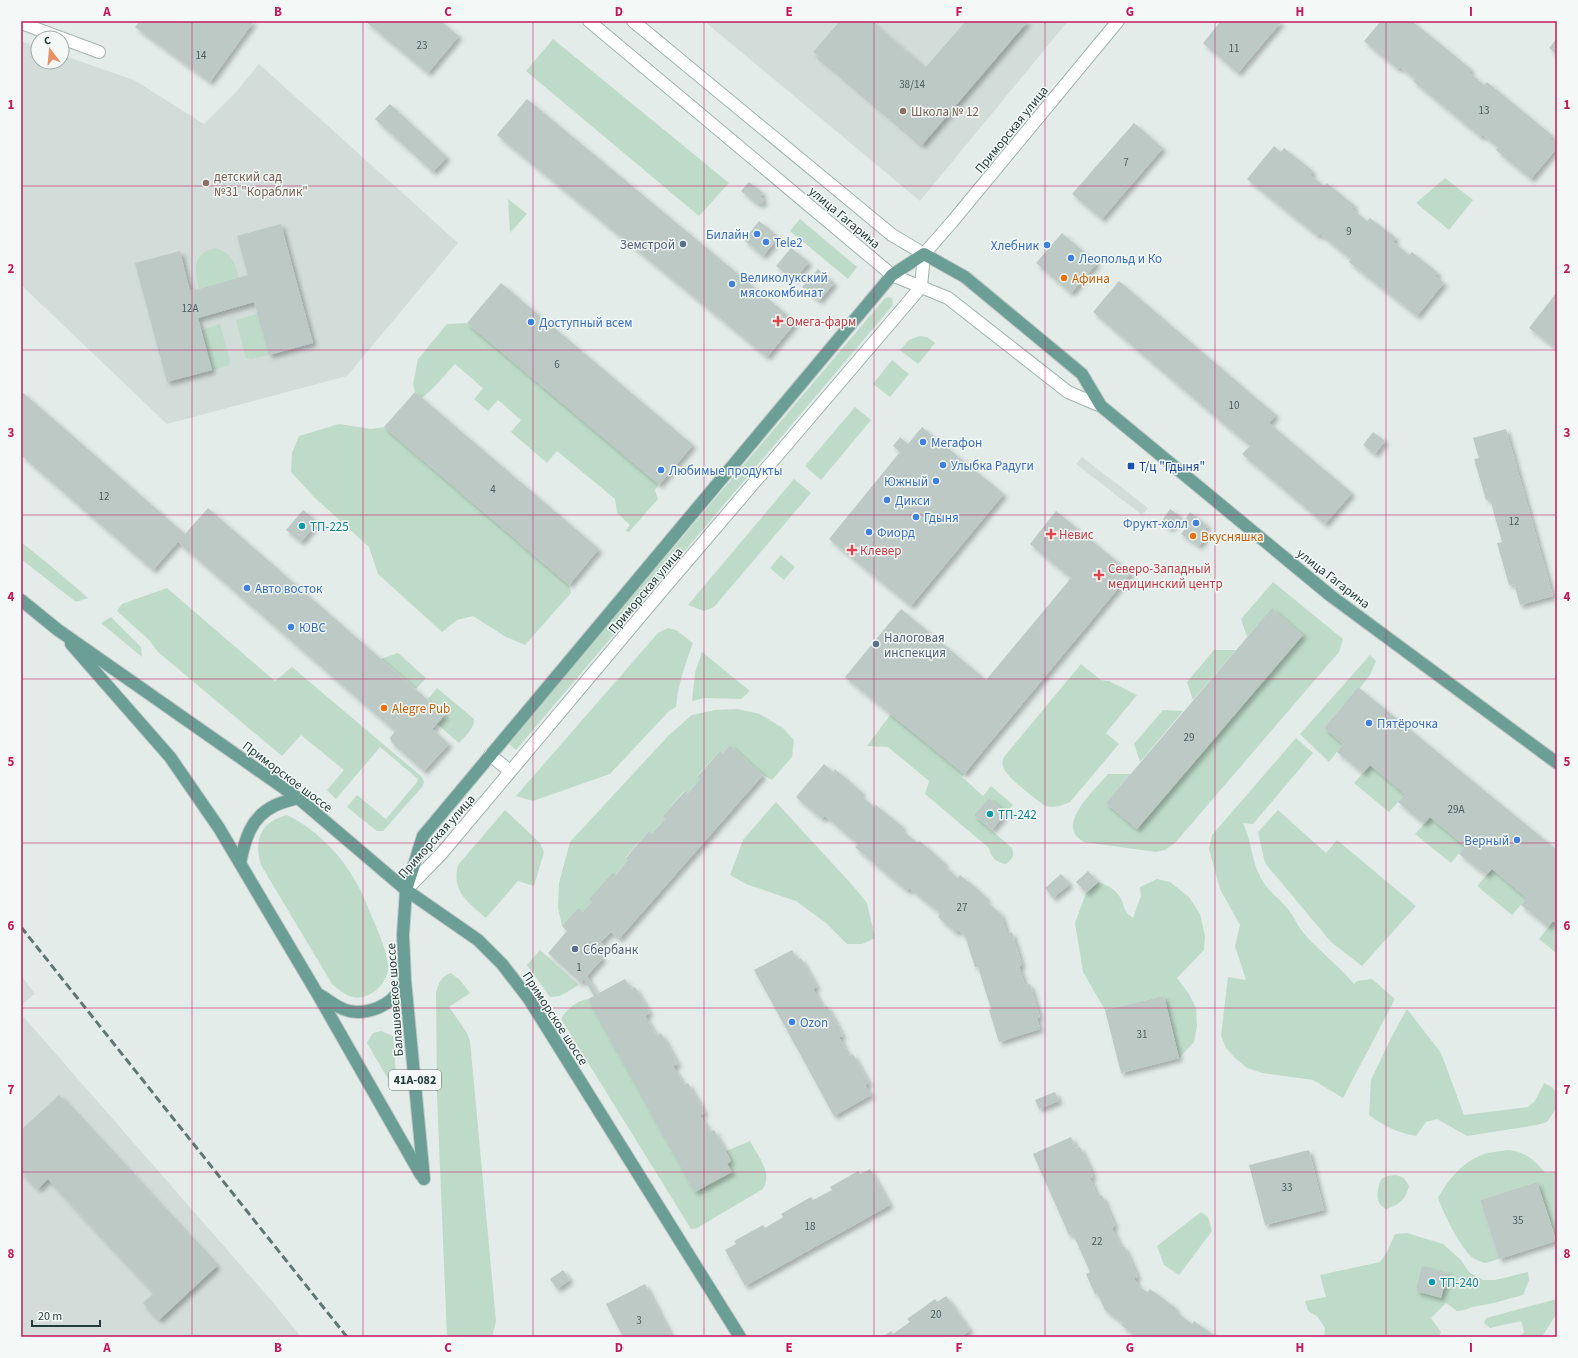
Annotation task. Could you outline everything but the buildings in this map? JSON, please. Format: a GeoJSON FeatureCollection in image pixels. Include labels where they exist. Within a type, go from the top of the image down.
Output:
{"type":"FeatureCollection","features":[{"type":"Feature","properties":{"kind":"main road","name":"улица Гагарина"},"geometry":{"type":"LineString","coordinates":[[589,21],[892,275],[948,298],[1068,392],[1101,406],[1331,596],[1557,763]]}},
{"type":"Feature","properties":{"kind":"main road","name":"улица Гагарина"},"geometry":{"type":"LineString","coordinates":[[632,21],[892,235],[965,277],[1082,374],[1101,406]]}},
{"type":"Feature","properties":{"kind":"main road","name":"Приморская улица"},"geometry":{"type":"LineString","coordinates":[[406,890],[423,836],[892,275],[924,254],[1118,21]]}},
{"type":"Feature","properties":{"kind":"main road"},"geometry":{"type":"LineString","coordinates":[[21,22],[99,52]]}},
{"type":"Feature","properties":{"kind":"main road"},"geometry":{"type":"LineString","coordinates":[[921,287],[924,254]]}},
{"type":"Feature","properties":{"kind":"main road","name":"Приморская улица"},"geometry":{"type":"LineString","coordinates":[[406,890],[442,853],[921,287]]}},
{"type":"Feature","properties":{"kind":"main road","name":"Приморское шоссе"},"geometry":{"type":"LineString","coordinates":[[21,600],[58,630],[298,798],[406,890],[478,940],[502,964],[522,989],[740,1337]]}},
{"type":"Feature","properties":{"kind":"main road","name":"Приморское шоссе"},"geometry":{"type":"LineString","coordinates":[[58,630],[170,757],[219,828],[318,993],[424,1179]]}},
{"type":"Feature","properties":{"kind":"main road"},"geometry":{"type":"LineString","coordinates":[[490,755],[510,772]]}},
{"type":"Feature","properties":{"kind":"main road"},"geometry":{"type":"LineString","coordinates":[[240,862],[245,839],[253,824],[261,814],[275,805],[298,798]]}},
{"type":"Feature","properties":{"kind":"main road","name":"Балашовское шоссе"},"geometry":{"type":"LineString","coordinates":[[406,890],[403,935],[405,980],[424,1179]]}},
{"type":"Feature","properties":{"kind":"main road"},"geometry":{"type":"LineString","coordinates":[[318,993],[342,1009],[355,1012],[368,1012],[392,1000],[405,980]]}},
{"type":"Feature","properties":{"kind":"shaded area","name":"Школа № 12"},"geometry":{"type":"Polygon","coordinates":[[[704,21],[1068,21],[920,201],[704,21]]]}},
{"type":"Feature","properties":{"kind":"shaded area","name":"детский сад №31 \"Кораблик\""},"geometry":{"type":"Polygon","coordinates":[[[21,41],[30,44],[30,70],[70,70],[70,58],[134,80],[204,124],[237,91],[259,64],[458,243],[347,376],[167,424],[21,285],[21,41]]]}},
{"type":"Feature","properties":{"kind":"shaded area"},"geometry":{"type":"Polygon","coordinates":[[[1082,457],[1148,508],[1142,515],[1076,464],[1082,457]]]}},
{"type":"Feature","properties":{"kind":"shaded area"},"geometry":{"type":"Polygon","coordinates":[[[21,975],[35,994],[21,1005],[21,975]]]}},
{"type":"Feature","properties":{"kind":"shaded area"},"geometry":{"type":"Polygon","coordinates":[[[21,1014],[271,1300],[301,1337],[21,1337],[21,1014]]]}},
{"type":"Feature","properties":{"kind":"green space"},"geometry":{"type":"Polygon","coordinates":[[[553,39],[729,183],[699,216],[526,71],[553,39]]]}},
{"type":"Feature","properties":{"kind":"green space"},"geometry":{"type":"Polygon","coordinates":[[[1445,178],[1473,200],[1449,230],[1416,203],[1445,178]]]}},
{"type":"Feature","properties":{"kind":"green space"},"geometry":{"type":"Polygon","coordinates":[[[508,199],[527,214],[510,233],[508,199]]]}},
{"type":"Feature","properties":{"kind":"green space"},"geometry":{"type":"Polygon","coordinates":[[[800,219],[857,267],[848,279],[790,231],[800,219]]]}},
{"type":"Feature","properties":{"kind":"green space"},"geometry":{"type":"Polygon","coordinates":[[[216,248],[226,253],[232,259],[239,278],[199,289],[196,269],[199,258],[208,250],[216,248]]]}},
{"type":"Feature","properties":{"kind":"green space"},"geometry":{"type":"Polygon","coordinates":[[[885,298],[892,298],[893,305],[516,750],[508,743],[885,298]]]}},
{"type":"Feature","properties":{"kind":"green space"},"geometry":{"type":"Polygon","coordinates":[[[258,314],[269,355],[251,359],[246,358],[236,320],[258,314]]]}},
{"type":"Feature","properties":{"kind":"green space"},"geometry":{"type":"Polygon","coordinates":[[[467,323],[659,484],[655,490],[658,499],[629,532],[625,531],[630,525],[617,513],[615,499],[557,451],[547,463],[511,432],[521,420],[498,400],[488,411],[474,399],[483,388],[455,364],[422,398],[415,392],[413,384],[418,359],[447,324],[467,323]]]}},
{"type":"Feature","properties":{"kind":"green space"},"geometry":{"type":"Polygon","coordinates":[[[220,324],[230,361],[228,366],[212,370],[201,330],[220,324]]]}},
{"type":"Feature","properties":{"kind":"green space"},"geometry":{"type":"Polygon","coordinates":[[[919,336],[927,337],[935,343],[918,364],[900,350],[909,340],[919,336]]]}},
{"type":"Feature","properties":{"kind":"green space"},"geometry":{"type":"Polygon","coordinates":[[[892,360],[909,374],[890,397],[873,384],[892,360]]]}},
{"type":"Feature","properties":{"kind":"green space"},"geometry":{"type":"Polygon","coordinates":[[[855,407],[871,420],[821,480],[805,466],[855,407]]]}},
{"type":"Feature","properties":{"kind":"green space"},"geometry":{"type":"Polygon","coordinates":[[[339,424],[371,429],[384,427],[569,585],[571,593],[525,645],[506,637],[473,616],[457,620],[442,632],[378,574],[369,547],[314,497],[291,472],[292,453],[299,436],[339,424]]]}},
{"type":"Feature","properties":{"kind":"green space"},"geometry":{"type":"Polygon","coordinates":[[[794,479],[811,493],[714,607],[704,611],[688,605],[794,479]]]}},
{"type":"Feature","properties":{"kind":"green space"},"geometry":{"type":"Polygon","coordinates":[[[21,542],[88,598],[76,602],[21,559],[21,542]]]}},
{"type":"Feature","properties":{"kind":"green space"},"geometry":{"type":"Polygon","coordinates":[[[781,555],[795,567],[784,580],[770,568],[781,555]]]}},
{"type":"Feature","properties":{"kind":"green space"},"geometry":{"type":"Polygon","coordinates":[[[1273,582],[1343,639],[1339,652],[1175,843],[1165,850],[1156,852],[1084,842],[1076,835],[1073,827],[1075,817],[1087,798],[1108,774],[1131,774],[1106,803],[1137,829],[1302,635],[1272,609],[1247,637],[1241,619],[1273,582]]]}},
{"type":"Feature","properties":{"kind":"green space"},"geometry":{"type":"Polygon","coordinates":[[[167,588],[275,681],[292,667],[422,777],[424,782],[423,786],[383,831],[377,831],[347,807],[357,795],[386,819],[418,779],[380,747],[336,799],[327,790],[344,770],[301,735],[282,756],[158,652],[149,640],[117,611],[122,604],[167,588]]]}},
{"type":"Feature","properties":{"kind":"green space"},"geometry":{"type":"Polygon","coordinates":[[[111,617],[141,647],[142,657],[101,623],[111,617]]]}},
{"type":"Feature","properties":{"kind":"green space"},"geometry":{"type":"Polygon","coordinates":[[[668,628],[676,630],[693,643],[682,675],[676,707],[669,711],[610,774],[533,801],[516,796],[658,633],[668,628]]]}},
{"type":"Feature","properties":{"kind":"green space"},"geometry":{"type":"Polygon","coordinates":[[[1214,650],[1236,650],[1193,700],[1187,682],[1214,650]]]}},
{"type":"Feature","properties":{"kind":"green space"},"geometry":{"type":"Polygon","coordinates":[[[702,652],[750,691],[741,699],[705,698],[692,701],[695,673],[702,652]]]}},
{"type":"Feature","properties":{"kind":"green space"},"geometry":{"type":"Polygon","coordinates":[[[398,653],[426,678],[416,689],[381,659],[398,653]]]}},
{"type":"Feature","properties":{"kind":"green space"},"geometry":{"type":"Polygon","coordinates":[[[1370,655],[1376,661],[1370,675],[1324,728],[1343,744],[1329,762],[1300,734],[1370,655]]]}},
{"type":"Feature","properties":{"kind":"green space"},"geometry":{"type":"Polygon","coordinates":[[[1081,664],[1101,680],[1109,681],[1137,695],[1106,733],[1119,744],[1070,802],[1064,805],[1052,807],[1045,806],[1009,776],[1003,766],[1003,760],[1081,664]]]}},
{"type":"Feature","properties":{"kind":"green space"},"geometry":{"type":"Polygon","coordinates":[[[437,688],[474,719],[473,726],[459,743],[437,724],[445,715],[428,699],[437,688]]]}},
{"type":"Feature","properties":{"kind":"green space"},"geometry":{"type":"Polygon","coordinates":[[[737,709],[760,714],[783,728],[794,740],[792,757],[772,780],[763,775],[730,745],[723,753],[720,751],[697,776],[700,779],[688,793],[684,791],[662,817],[665,819],[652,834],[649,831],[626,857],[628,860],[616,875],[613,872],[589,899],[592,902],[583,912],[578,908],[562,926],[558,908],[559,883],[570,842],[669,735],[692,715],[715,710],[737,709]]]}},
{"type":"Feature","properties":{"kind":"green space"},"geometry":{"type":"Polygon","coordinates":[[[1163,710],[1183,711],[1140,762],[1134,744],[1163,710]]]}},
{"type":"Feature","properties":{"kind":"green space"},"geometry":{"type":"Polygon","coordinates":[[[891,714],[964,774],[962,777],[983,796],[991,786],[1013,805],[1006,813],[989,798],[974,815],[1012,848],[1013,853],[1010,861],[1006,864],[994,859],[989,848],[925,794],[929,781],[888,747],[867,746],[891,714]]]}},
{"type":"Feature","properties":{"kind":"green space"},"geometry":{"type":"Polygon","coordinates":[[[1296,738],[1313,753],[1253,824],[1243,823],[1258,873],[1271,892],[1288,909],[1304,934],[1354,984],[1357,981],[1372,979],[1395,999],[1343,1098],[1313,1080],[1262,1073],[1247,1068],[1226,1048],[1221,1036],[1228,977],[1246,980],[1235,946],[1240,925],[1220,889],[1209,849],[1212,835],[1296,738]]]}},
{"type":"Feature","properties":{"kind":"green space"},"geometry":{"type":"Polygon","coordinates":[[[1370,765],[1405,794],[1389,812],[1354,783],[1370,765]]]}},
{"type":"Feature","properties":{"kind":"green space"},"geometry":{"type":"Polygon","coordinates":[[[776,802],[867,903],[875,938],[862,944],[847,944],[826,923],[796,901],[746,884],[730,875],[743,840],[776,802]]]}},
{"type":"Feature","properties":{"kind":"green space"},"geometry":{"type":"Polygon","coordinates":[[[505,810],[540,843],[544,852],[534,886],[518,881],[486,918],[463,896],[459,889],[456,874],[458,865],[505,810]]]}},
{"type":"Feature","properties":{"kind":"green space"},"geometry":{"type":"Polygon","coordinates":[[[1278,810],[1326,853],[1337,840],[1416,906],[1362,966],[1331,942],[1265,863],[1258,832],[1278,810]]]}},
{"type":"Feature","properties":{"kind":"green space"},"geometry":{"type":"Polygon","coordinates":[[[287,815],[306,826],[333,850],[341,859],[356,882],[365,900],[383,943],[388,964],[386,977],[378,989],[366,996],[359,997],[347,995],[332,984],[261,865],[258,848],[261,833],[271,822],[287,815]]]}},
{"type":"Feature","properties":{"kind":"green space"},"geometry":{"type":"Polygon","coordinates":[[[1430,817],[1465,846],[1451,863],[1415,834],[1430,817]]]}},
{"type":"Feature","properties":{"kind":"green space"},"geometry":{"type":"Polygon","coordinates":[[[1492,869],[1527,898],[1512,915],[1477,886],[1492,869]]]}},
{"type":"Feature","properties":{"kind":"green space"},"geometry":{"type":"Polygon","coordinates":[[[1157,879],[1170,882],[1189,897],[1200,914],[1205,936],[1204,950],[1177,978],[1189,994],[1196,1008],[1197,1026],[1194,1042],[1179,1058],[1164,996],[1105,1010],[1083,972],[1075,923],[1086,893],[1098,882],[1108,886],[1117,893],[1126,912],[1133,918],[1141,896],[1140,887],[1157,879]]]}},
{"type":"Feature","properties":{"kind":"green space"},"geometry":{"type":"Polygon","coordinates":[[[1553,921],[1557,924],[1556,953],[1539,939],[1553,921]]]}},
{"type":"Feature","properties":{"kind":"green space"},"geometry":{"type":"Polygon","coordinates":[[[540,950],[579,985],[560,996],[550,997],[527,965],[540,950]]]}},
{"type":"Feature","properties":{"kind":"green space"},"geometry":{"type":"Polygon","coordinates":[[[451,973],[460,980],[470,993],[449,1007],[467,1033],[470,1041],[496,1321],[492,1337],[447,1337],[437,1095],[436,992],[439,983],[443,978],[451,973]]]}},
{"type":"Feature","properties":{"kind":"green space"},"geometry":{"type":"Polygon","coordinates":[[[588,999],[732,1171],[727,1164],[731,1161],[726,1151],[750,1141],[765,1171],[766,1183],[763,1189],[697,1228],[691,1229],[561,1019],[572,1006],[588,999]]]}},
{"type":"Feature","properties":{"kind":"green space"},"geometry":{"type":"Polygon","coordinates":[[[1407,1009],[1441,1053],[1464,1115],[1528,1107],[1535,1101],[1544,1083],[1552,1087],[1556,1092],[1557,1101],[1556,1109],[1547,1122],[1537,1125],[1467,1136],[1437,1119],[1426,1122],[1416,1136],[1391,1128],[1369,1115],[1371,1080],[1407,1009]]]}},
{"type":"Feature","properties":{"kind":"green space"},"geometry":{"type":"Polygon","coordinates":[[[381,1031],[393,1036],[397,1089],[388,1079],[367,1043],[373,1033],[381,1031]]]}},
{"type":"Feature","properties":{"kind":"green space"},"geometry":{"type":"Polygon","coordinates":[[[1507,1150],[1519,1152],[1529,1157],[1545,1173],[1557,1172],[1557,1241],[1537,1182],[1480,1200],[1499,1259],[1485,1263],[1473,1258],[1463,1247],[1448,1221],[1438,1198],[1450,1179],[1460,1168],[1472,1159],[1489,1153],[1507,1150]]]}},
{"type":"Feature","properties":{"kind":"green space"},"geometry":{"type":"Polygon","coordinates":[[[1396,1175],[1404,1178],[1409,1186],[1408,1191],[1404,1198],[1395,1206],[1386,1209],[1378,1200],[1381,1179],[1396,1175]]]}},
{"type":"Feature","properties":{"kind":"green space"},"geometry":{"type":"Polygon","coordinates":[[[1201,1212],[1208,1217],[1212,1231],[1179,1275],[1164,1265],[1157,1246],[1201,1212]]]}},
{"type":"Feature","properties":{"kind":"green space"},"geometry":{"type":"Polygon","coordinates":[[[1407,1233],[1443,1244],[1460,1259],[1469,1272],[1483,1280],[1495,1280],[1528,1272],[1529,1280],[1523,1295],[1457,1311],[1446,1303],[1431,1318],[1441,1332],[1439,1337],[1324,1337],[1325,1328],[1317,1316],[1308,1311],[1305,1301],[1326,1297],[1320,1275],[1380,1262],[1387,1252],[1395,1234],[1407,1233]]]}},
{"type":"Feature","properties":{"kind":"green space"},"geometry":{"type":"Polygon","coordinates":[[[1557,1299],[1557,1313],[1542,1337],[1520,1337],[1524,1332],[1521,1321],[1490,1328],[1484,1323],[1486,1318],[1557,1299]]]}},
{"type":"Feature","properties":{"kind":"railway"},"geometry":{"type":"LineString","coordinates":[[21,927],[347,1337]]}},
{"type":"Feature","properties":{"kind":"place","name":"Школа № 12"},"geometry":{"type":"Point","coordinates":[903,111]}},
{"type":"Feature","properties":{"kind":"place","name":"детский сад №31 \"Кораблик\""},"geometry":{"type":"Point","coordinates":[206,183]}},
{"type":"Feature","properties":{"kind":"place","name":"Билайн"},"geometry":{"type":"Point","coordinates":[757,234]}},
{"type":"Feature","properties":{"kind":"place","name":"Tele2"},"geometry":{"type":"Point","coordinates":[766,242]}},
{"type":"Feature","properties":{"kind":"place","name":"Земстрой"},"geometry":{"type":"Point","coordinates":[683,244]}},
{"type":"Feature","properties":{"kind":"place","name":"Хлебник"},"geometry":{"type":"Point","coordinates":[1047,245]}},
{"type":"Feature","properties":{"kind":"place","name":"Леопольд и Ко"},"geometry":{"type":"Point","coordinates":[1071,258]}},
{"type":"Feature","properties":{"kind":"place","name":"Афина"},"geometry":{"type":"Point","coordinates":[1064,278]}},
{"type":"Feature","properties":{"kind":"place","name":"Великолукский мясокомбинат"},"geometry":{"type":"Point","coordinates":[732,284]}},
{"type":"Feature","properties":{"kind":"place","name":"Омега-фарм"},"geometry":{"type":"Point","coordinates":[778,321]}},
{"type":"Feature","properties":{"kind":"place","name":"Доступный всем"},"geometry":{"type":"Point","coordinates":[531,322]}},
{"type":"Feature","properties":{"kind":"place","name":"Мегафон"},"geometry":{"type":"Point","coordinates":[923,442]}},
{"type":"Feature","properties":{"kind":"place","name":"Улыбка Радуги"},"geometry":{"type":"Point","coordinates":[943,465]}},
{"type":"Feature","properties":{"kind":"place","name":"Т/ц \"Гдыня\""},"geometry":{"type":"Point","coordinates":[1131,466]}},
{"type":"Feature","properties":{"kind":"place","name":"Любимые продукты"},"geometry":{"type":"Point","coordinates":[661,470]}},
{"type":"Feature","properties":{"kind":"place","name":"Южный"},"geometry":{"type":"Point","coordinates":[936,481]}},
{"type":"Feature","properties":{"kind":"place","name":"Дикси"},"geometry":{"type":"Point","coordinates":[887,500]}},
{"type":"Feature","properties":{"kind":"place","name":"Гдыня"},"geometry":{"type":"Point","coordinates":[916,517]}},
{"type":"Feature","properties":{"kind":"place","name":"Фрукт-холл"},"geometry":{"type":"Point","coordinates":[1196,523]}},
{"type":"Feature","properties":{"kind":"place","name":"ТП-225"},"geometry":{"type":"Point","coordinates":[302,526]}},
{"type":"Feature","properties":{"kind":"place","name":"Фиорд"},"geometry":{"type":"Point","coordinates":[869,532]}},
{"type":"Feature","properties":{"kind":"place","name":"Невис"},"geometry":{"type":"Point","coordinates":[1051,534]}},
{"type":"Feature","properties":{"kind":"place","name":"Вкусняшка"},"geometry":{"type":"Point","coordinates":[1193,536]}},
{"type":"Feature","properties":{"kind":"place","name":"Клевер"},"geometry":{"type":"Point","coordinates":[852,550]}},
{"type":"Feature","properties":{"kind":"place","name":"Северо-Западный медицинский центр"},"geometry":{"type":"Point","coordinates":[1099,575]}},
{"type":"Feature","properties":{"kind":"place","name":"Авто восток"},"geometry":{"type":"Point","coordinates":[247,588]}},
{"type":"Feature","properties":{"kind":"place","name":"ЮВС"},"geometry":{"type":"Point","coordinates":[291,627]}},
{"type":"Feature","properties":{"kind":"place","name":"Налоговая инспекция"},"geometry":{"type":"Point","coordinates":[876,644]}},
{"type":"Feature","properties":{"kind":"place","name":"Alegre Pub"},"geometry":{"type":"Point","coordinates":[384,708]}},
{"type":"Feature","properties":{"kind":"place","name":"Пятёрочка"},"geometry":{"type":"Point","coordinates":[1369,723]}},
{"type":"Feature","properties":{"kind":"place","name":"ТП-242"},"geometry":{"type":"Point","coordinates":[990,814]}},
{"type":"Feature","properties":{"kind":"place","name":"Верный"},"geometry":{"type":"Point","coordinates":[1517,840]}},
{"type":"Feature","properties":{"kind":"place","name":"Сбербанк"},"geometry":{"type":"Point","coordinates":[575,949]}},
{"type":"Feature","properties":{"kind":"place","name":"Ozon"},"geometry":{"type":"Point","coordinates":[792,1022]}},
{"type":"Feature","properties":{"kind":"place","name":"ТП-240"},"geometry":{"type":"Point","coordinates":[1432,1282]}}]}
